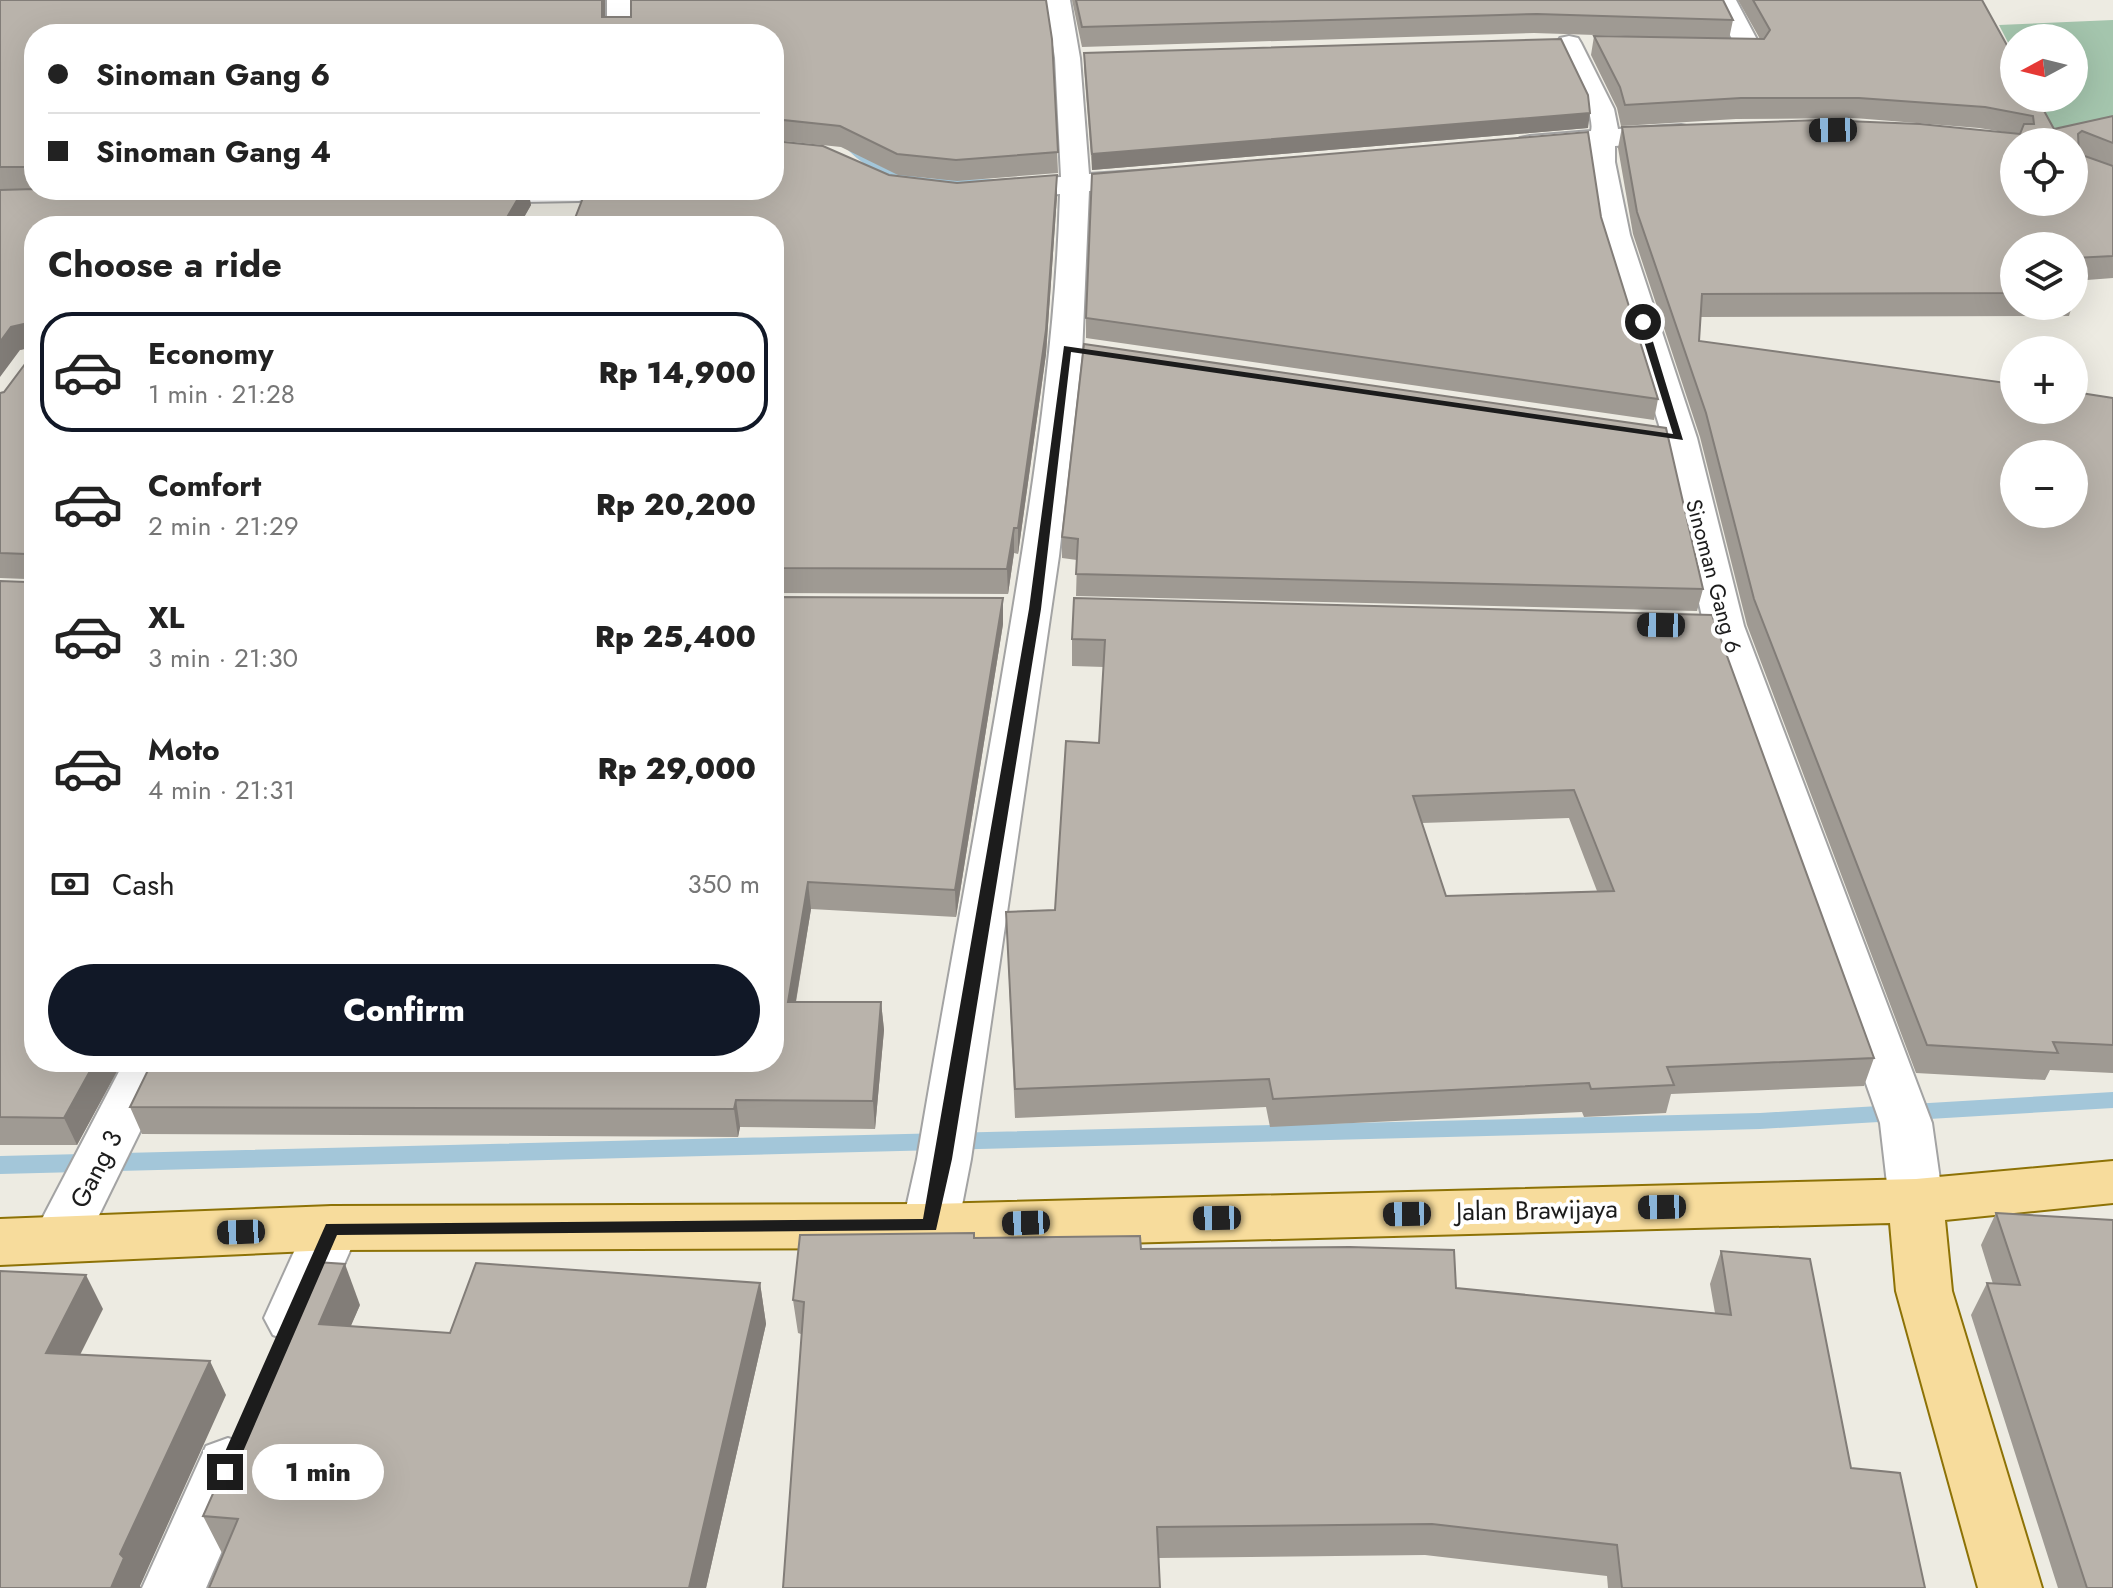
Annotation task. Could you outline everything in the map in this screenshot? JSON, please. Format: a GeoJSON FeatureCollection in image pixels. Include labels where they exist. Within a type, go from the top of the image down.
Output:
{"type":"FeatureCollection","features":[{"type":"Feature","properties":{"kind":"main road","name":"Jalan Brawijaya"},"geometry":{"type":"LineString","coordinates":[[0,1242],[332,1228],[930,1226],[1916,1201],[2113,1182]]}},
{"type":"Feature","properties":{"kind":"main road"},"geometry":{"type":"LineString","coordinates":[[1916,1201],[1924,1291],[2010,1588]]}},
{"type":"Feature","properties":{"kind":"street"},"geometry":{"type":"LineString","coordinates":[[619,0],[619,24]]}},
{"type":"Feature","properties":{"kind":"street"},"geometry":{"type":"LineString","coordinates":[[930,1226],[1050,609],[1083,351],[1073,185],[1077,58],[1058,0]]}},
{"type":"Feature","properties":{"kind":"street"},"geometry":{"type":"LineString","coordinates":[[1686,48],[1751,51],[1724,0]]}},
{"type":"Feature","properties":{"kind":"street","name":"Sinoman Gang 6"},"geometry":{"type":"LineString","coordinates":[[1598,44],[1557,43],[1604,132],[1601,162],[1615,235],[1708,626],[1901,1108],[1916,1201]]}},
{"type":"Feature","properties":{"kind":"street"},"geometry":{"type":"LineString","coordinates":[[1508,146],[1604,132],[1708,132]]}},
{"type":"Feature","properties":{"kind":"street"},"geometry":{"type":"LineString","coordinates":[[972,192],[1182,175]]}},
{"type":"Feature","properties":{"kind":"street"},"geometry":{"type":"LineString","coordinates":[[989,609],[1050,609]]}},
{"type":"Feature","properties":{"kind":"street","name":"Gang 3"},"geometry":{"type":"LineString","coordinates":[[60,1238],[90,1185],[140,1080]]}},
{"type":"Feature","properties":{"kind":"street"},"geometry":{"type":"LineString","coordinates":[[174,1588],[332,1228]]}},
{"type":"Feature","properties":{"kind":"green space"},"geometry":{"type":"Polygon","coordinates":[[[2113,20],[2113,123],[2087,128],[2053,128],[2044,112],[2088,112],[2088,24],[2022,24],[2113,20]]]}},
{"type":"Feature","properties":{"kind":"building"},"geometry":{"type":"Polygon","coordinates":[[[0,0],[602,0],[602,17],[631,17],[631,0],[1046,0],[1052,39],[1058,152],[956,160],[897,154],[840,126],[784,120],[784,24],[24,24],[24,167],[0,167],[0,0]]]}},
{"type":"Feature","properties":{"kind":"building"},"geometry":{"type":"Polygon","coordinates":[[[1076,0],[1723,0],[1733,20],[1537,14],[1082,27],[1076,0]]]}},
{"type":"Feature","properties":{"kind":"building"},"geometry":{"type":"Polygon","coordinates":[[[1753,0],[1982,0],[2000,33],[2000,110],[1859,98],[1741,98],[1625,105],[1620,87],[1594,36],[1764,39],[1770,30],[1753,0]]]}},
{"type":"Feature","properties":{"kind":"building"},"geometry":{"type":"Polygon","coordinates":[[[1561,39],[1588,95],[1590,113],[1092,154],[1084,53],[1561,39]]]}},
{"type":"Feature","properties":{"kind":"building"},"geometry":{"type":"Polygon","coordinates":[[[2012,112],[2045,112],[2053,128],[2022,128],[2024,124],[2034,124],[2033,116],[2012,112]]]}},
{"type":"Feature","properties":{"kind":"building"},"geometry":{"type":"Polygon","coordinates":[[[2113,116],[2113,143],[2088,133],[2088,128],[2059,128],[2113,116]]]}},
{"type":"Feature","properties":{"kind":"building"},"geometry":{"type":"Polygon","coordinates":[[[1820,120],[1920,124],[2000,132],[2000,216],[2088,216],[2088,157],[2113,166],[2113,256],[2088,257],[2088,232],[2000,232],[2000,293],[1702,294],[1699,341],[2000,382],[2000,424],[2088,424],[2088,394],[2113,398],[2113,1045],[2053,1042],[2058,1053],[1927,1045],[1754,599],[1706,413],[1637,212],[1622,127],[1820,120]]]}},
{"type":"Feature","properties":{"kind":"building"},"geometry":{"type":"Polygon","coordinates":[[[1588,132],[1601,217],[1658,399],[1086,318],[1092,174],[1588,132]]]}},
{"type":"Feature","properties":{"kind":"building"},"geometry":{"type":"Polygon","coordinates":[[[784,142],[823,146],[889,175],[957,183],[1057,175],[1046,330],[1018,528],[1014,528],[1007,569],[784,568],[784,216],[576,216],[582,200],[784,200],[784,142]]]}},
{"type":"Feature","properties":{"kind":"building"},"geometry":{"type":"Polygon","coordinates":[[[24,189],[24,200],[517,200],[508,216],[24,216],[24,324],[11,327],[0,342],[0,190],[24,189]]]}},
{"type":"Feature","properties":{"kind":"building"},"geometry":{"type":"Polygon","coordinates":[[[1084,344],[1666,428],[1703,589],[1076,574],[1078,539],[1062,537],[1084,344]]]}},
{"type":"Feature","properties":{"kind":"building"},"geometry":{"type":"Polygon","coordinates":[[[24,365],[24,554],[0,553],[0,393],[24,365]]]}},
{"type":"Feature","properties":{"kind":"building"},"geometry":{"type":"Polygon","coordinates":[[[0,581],[24,582],[24,1072],[89,1072],[64,1118],[0,1117],[0,581]]]}},
{"type":"Feature","properties":{"kind":"building"},"geometry":{"type":"Polygon","coordinates":[[[784,597],[1003,598],[955,890],[808,882],[788,1002],[881,1002],[873,1101],[736,1100],[734,1109],[130,1107],[147,1072],[784,1072],[784,597]]]}},
{"type":"Feature","properties":{"kind":"building"},"geometry":{"type":"Polygon","coordinates":[[[1074,598],[1712,615],[1874,1058],[1667,1067],[1674,1085],[1591,1089],[1589,1083],[1273,1099],[1269,1079],[1015,1089],[1006,912],[1055,910],[1066,741],[1099,743],[1105,640],[1072,639],[1074,598]],[[1574,790],[1413,796],[1446,896],[1614,891],[1574,790]]]}},
{"type":"Feature","properties":{"kind":"building"},"geometry":{"type":"Polygon","coordinates":[[[1996,1213],[2113,1220],[2113,1588],[2087,1588],[1987,1283],[2020,1285],[1996,1213]]]}},
{"type":"Feature","properties":{"kind":"building"},"geometry":{"type":"Polygon","coordinates":[[[974,1233],[974,1238],[1140,1236],[1141,1249],[1350,1247],[1454,1250],[1456,1288],[1731,1315],[1721,1251],[1810,1259],[1851,1468],[1900,1473],[1925,1588],[1622,1588],[1617,1545],[1432,1524],[1157,1527],[1160,1588],[783,1588],[804,1302],[793,1300],[800,1235],[974,1233]]]}},
{"type":"Feature","properties":{"kind":"building"},"geometry":{"type":"Polygon","coordinates":[[[316,1262],[345,1264],[319,1324],[450,1333],[476,1263],[760,1283],[689,1588],[209,1588],[238,1519],[203,1516],[316,1262]]]}},
{"type":"Feature","properties":{"kind":"building"},"geometry":{"type":"Polygon","coordinates":[[[0,1271],[86,1275],[46,1353],[210,1361],[120,1554],[124,1558],[111,1588],[0,1588],[0,1271]]]}},
{"type":"Feature","properties":{"kind":"waterway"},"geometry":{"type":"LineString","coordinates":[[843,137],[858,156],[887,172],[925,180],[998,182]]}},
{"type":"Feature","properties":{"kind":"waterway"},"geometry":{"type":"LineString","coordinates":[[0,1165],[1760,1121],[2113,1100]]}},
{"type":"Feature","properties":{"kind":"route"},"geometry":{"type":"LineString","coordinates":[[225,1472],[332,1228],[930,1226],[944,1159],[1035,609],[1067,348],[1680,438],[1643,322]]}}]}
